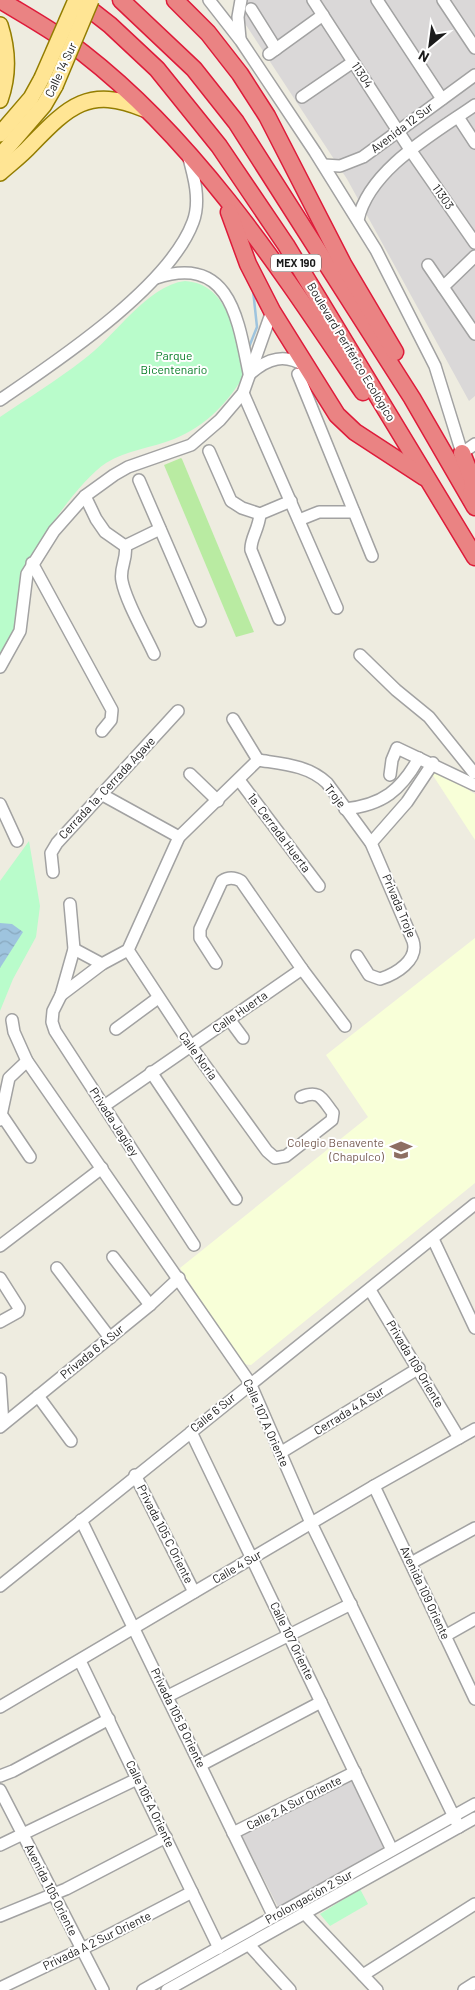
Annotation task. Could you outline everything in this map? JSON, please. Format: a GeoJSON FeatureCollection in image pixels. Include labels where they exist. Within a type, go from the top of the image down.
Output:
{"type":"FeatureCollection","features":[{"type":"Feature","properties":{"kind":"highway"},"geometry":{"type":"LineString","coordinates":[[0,0],[42,24],[83,53],[146,109],[188,154],[223,195],[326,338],[394,439],[415,458]]}},
{"type":"Feature","properties":{"kind":"highway","name":"Boulevard Periférico Ecológico"},"geometry":{"type":"LineString","coordinates":[[77,0],[110,25],[158,69],[220,146],[286,245],[475,557]]}},
{"type":"Feature","properties":{"kind":"highway","name":"Boulevard Periférico Ecológico"},"geometry":{"type":"LineString","coordinates":[[121,0],[194,69],[236,122],[412,398],[473,503]]}},
{"type":"Feature","properties":{"kind":"highway"},"geometry":{"type":"LineString","coordinates":[[176,0],[208,33],[240,74],[267,116],[343,264],[374,313],[406,372],[412,398]]}},
{"type":"Feature","properties":{"kind":"highway"},"geometry":{"type":"LineString","coordinates":[[223,195],[248,264],[303,371],[345,424],[426,478]]}},
{"type":"Feature","properties":{"kind":"highway"},"geometry":{"type":"LineString","coordinates":[[468,449],[473,481],[473,503]]}},
{"type":"Feature","properties":{"kind":"main road","name":"Calle 14 Sur"},"geometry":{"type":"LineString","coordinates":[[0,134],[35,91],[77,0]]}},
{"type":"Feature","properties":{"kind":"main road","name":"Calle 14 Sur"},"geometry":{"type":"LineString","coordinates":[[0,156],[44,105],[55,86],[91,0]]}},
{"type":"Feature","properties":{"kind":"main road"},"geometry":{"type":"LineString","coordinates":[[0,25],[7,61],[0,100]]}},
{"type":"Feature","properties":{"kind":"main road"},"geometry":{"type":"LineString","coordinates":[[0,173],[61,115],[82,102],[104,98],[126,101],[146,109]]}},
{"type":"Feature","properties":{"kind":"street"},"geometry":{"type":"LineString","coordinates":[[209,0],[241,41],[324,165],[358,220],[435,366],[468,449]]}},
{"type":"Feature","properties":{"kind":"street"},"geometry":{"type":"LineString","coordinates":[[241,0],[238,18],[241,41]]}},
{"type":"Feature","properties":{"kind":"street","name":"11304"},"geometry":{"type":"LineString","coordinates":[[313,0],[411,151]]}},
{"type":"Feature","properties":{"kind":"street"},"geometry":{"type":"LineString","coordinates":[[377,0],[442,99]]}},
{"type":"Feature","properties":{"kind":"street"},"geometry":{"type":"LineString","coordinates":[[443,0],[475,48]]}},
{"type":"Feature","properties":{"kind":"street"},"geometry":{"type":"LineString","coordinates":[[251,9],[273,52],[323,15]]}},
{"type":"Feature","properties":{"kind":"street"},"geometry":{"type":"LineString","coordinates":[[302,97],[354,62]]}},
{"type":"Feature","properties":{"kind":"street","name":"Avenida 12 Sur"},"geometry":{"type":"LineString","coordinates":[[324,165],[340,166],[355,162],[475,75]]}},
{"type":"Feature","properties":{"kind":"street","name":"Avenida 12 Sur"},"geometry":{"type":"LineString","coordinates":[[358,220],[364,202],[374,186],[411,151],[475,105]]}},
{"type":"Feature","properties":{"kind":"street"},"geometry":{"type":"LineString","coordinates":[[458,117],[475,143]]}},
{"type":"Feature","properties":{"kind":"street","name":"11303"},"geometry":{"type":"LineString","coordinates":[[411,151],[475,243]]}},
{"type":"Feature","properties":{"kind":"street"},"geometry":{"type":"LineString","coordinates":[[0,400],[75,348],[156,278],[182,243],[194,221],[196,196],[188,154]]}},
{"type":"Feature","properties":{"kind":"street"},"geometry":{"type":"LineString","coordinates":[[443,287],[475,256]]}},
{"type":"Feature","properties":{"kind":"street"},"geometry":{"type":"LineString","coordinates":[[428,265],[475,334]]}},
{"type":"Feature","properties":{"kind":"street"},"geometry":{"type":"LineString","coordinates":[[156,278],[186,273],[206,277],[220,286],[229,298],[236,317],[249,374]]}},
{"type":"Feature","properties":{"kind":"street"},"geometry":{"type":"LineString","coordinates":[[0,667],[18,636],[25,582],[32,564],[54,531],[85,496],[128,467],[191,445],[220,420],[243,393],[272,311]]}},
{"type":"Feature","properties":{"kind":"street"},"geometry":{"type":"LineString","coordinates":[[249,374],[262,363],[273,358],[286,358],[303,371],[372,556]]}},
{"type":"Feature","properties":{"kind":"street"},"geometry":{"type":"LineString","coordinates":[[243,393],[337,608]]}},
{"type":"Feature","properties":{"kind":"street"},"geometry":{"type":"LineString","coordinates":[[209,451],[231,500],[242,508],[260,514],[291,501]]}},
{"type":"Feature","properties":{"kind":"street"},"geometry":{"type":"LineString","coordinates":[[139,480],[200,621]]}},
{"type":"Feature","properties":{"kind":"street"},"geometry":{"type":"LineString","coordinates":[[85,496],[96,519],[105,532],[125,546],[127,553],[122,566],[122,581],[154,654]]}},
{"type":"Feature","properties":{"kind":"street"},"geometry":{"type":"LineString","coordinates":[[299,520],[319,512],[354,512]]}},
{"type":"Feature","properties":{"kind":"street"},"geometry":{"type":"LineString","coordinates":[[260,514],[259,527],[252,541],[251,550],[279,619]]}},
{"type":"Feature","properties":{"kind":"street"},"geometry":{"type":"LineString","coordinates":[[125,546],[160,529]]}},
{"type":"Feature","properties":{"kind":"street"},"geometry":{"type":"LineString","coordinates":[[32,564],[112,710],[112,720],[102,731]]}},
{"type":"Feature","properties":{"kind":"street"},"geometry":{"type":"LineString","coordinates":[[360,655],[396,690],[429,717],[472,778]]}},
{"type":"Feature","properties":{"kind":"street","name":"Cerrada 1a. Cerrada Agave"},"geometry":{"type":"LineString","coordinates":[[52,872],[51,853],[57,843],[178,712]]}},
{"type":"Feature","properties":{"kind":"street"},"geometry":{"type":"LineString","coordinates":[[61,995],[102,964],[128,950],[179,837],[258,760],[233,719]]}},
{"type":"Feature","properties":{"kind":"street"},"geometry":{"type":"LineString","coordinates":[[390,775],[392,760],[397,748],[472,778]]}},
{"type":"Feature","properties":{"kind":"street"},"geometry":{"type":"LineString","coordinates":[[345,809],[364,807],[393,793],[408,777],[419,758]]}},
{"type":"Feature","properties":{"kind":"street","name":"Troje"},"geometry":{"type":"LineString","coordinates":[[258,760],[294,766],[318,775],[327,783],[371,843]]}},
{"type":"Feature","properties":{"kind":"street"},"geometry":{"type":"LineString","coordinates":[[371,843],[407,802],[433,763]]}},
{"type":"Feature","properties":{"kind":"street"},"geometry":{"type":"LineString","coordinates":[[190,774],[218,800]]}},
{"type":"Feature","properties":{"kind":"street","name":"1a. Cerrada Huerta"},"geometry":{"type":"LineString","coordinates":[[239,780],[319,886]]}},
{"type":"Feature","properties":{"kind":"street"},"geometry":{"type":"LineString","coordinates":[[101,794],[179,837]]}},
{"type":"Feature","properties":{"kind":"street"},"geometry":{"type":"LineString","coordinates":[[0,804],[17,842]]}},
{"type":"Feature","properties":{"kind":"street","name":"Privada Troje"},"geometry":{"type":"LineString","coordinates":[[357,956],[369,975],[380,980],[411,960],[415,952],[414,941],[371,843]]}},
{"type":"Feature","properties":{"kind":"street"},"geometry":{"type":"LineString","coordinates":[[216,963],[200,938],[200,929],[222,882],[232,878],[241,881],[302,969],[345,1026]]}},
{"type":"Feature","properties":{"kind":"street"},"geometry":{"type":"LineString","coordinates":[[70,904],[74,949],[102,964]]}},
{"type":"Feature","properties":{"kind":"street","name":"Privada Jagüey"},"geometry":{"type":"LineString","coordinates":[[74,949],[61,995],[53,1011],[52,1022],[55,1031],[194,1245]]}},
{"type":"Feature","properties":{"kind":"street","name":"Calle Noria"},"geometry":{"type":"LineString","coordinates":[[128,950],[190,1046],[267,1151],[275,1158],[286,1156],[332,1120],[333,1113],[319,1095],[311,1092],[301,1097]]}},
{"type":"Feature","properties":{"kind":"street","name":"Calle Huerta"},"geometry":{"type":"LineString","coordinates":[[104,1106],[302,969]]}},
{"type":"Feature","properties":{"kind":"street"},"geometry":{"type":"LineString","coordinates":[[116,1029],[158,998]]}},
{"type":"Feature","properties":{"kind":"street","name":"Calle 107 A Oriente"},"geometry":{"type":"LineString","coordinates":[[12,1020],[14,1032],[27,1061],[102,1168],[128,1210],[179,1278],[250,1383],[311,1523],[459,1827]]}},
{"type":"Feature","properties":{"kind":"street"},"geometry":{"type":"LineString","coordinates":[[229,1020],[243,1038]]}},
{"type":"Feature","properties":{"kind":"street"},"geometry":{"type":"LineString","coordinates":[[0,1120],[9,1078],[27,1061]]}},
{"type":"Feature","properties":{"kind":"street"},"geometry":{"type":"LineString","coordinates":[[151,1072],[236,1198]]}},
{"type":"Feature","properties":{"kind":"street"},"geometry":{"type":"LineString","coordinates":[[1,1114],[30,1157]]}},
{"type":"Feature","properties":{"kind":"street"},"geometry":{"type":"LineString","coordinates":[[0,1246],[102,1168]]}},
{"type":"Feature","properties":{"kind":"street","name":"Calle 6 Sur"},"geometry":{"type":"LineString","coordinates":[[0,1586],[135,1475],[434,1239],[475,1204]]}},
{"type":"Feature","properties":{"kind":"street"},"geometry":{"type":"LineString","coordinates":[[434,1239],[475,1328]]}},
{"type":"Feature","properties":{"kind":"street"},"geometry":{"type":"LineString","coordinates":[[113,1257],[150,1305]]}},
{"type":"Feature","properties":{"kind":"street"},"geometry":{"type":"LineString","coordinates":[[57,1268],[110,1338]]}},
{"type":"Feature","properties":{"kind":"street"},"geometry":{"type":"LineString","coordinates":[[0,1278],[19,1308],[18,1312],[0,1322]]}},
{"type":"Feature","properties":{"kind":"street","name":"Privada 6 A Sur"},"geometry":{"type":"LineString","coordinates":[[1,1426],[150,1305],[179,1278]]}},
{"type":"Feature","properties":{"kind":"street","name":"Privada 109 Oriente"},"geometry":{"type":"LineString","coordinates":[[370,1290],[419,1368],[459,1438]]}},
{"type":"Feature","properties":{"kind":"street","name":"Cerrada 4 A Sur"},"geometry":{"type":"LineString","coordinates":[[280,1454],[419,1368]]}},
{"type":"Feature","properties":{"kind":"street","name":"Privada 6 A Sur"},"geometry":{"type":"LineString","coordinates":[[0,1379],[1,1426]]}},
{"type":"Feature","properties":{"kind":"street"},"geometry":{"type":"LineString","coordinates":[[38,1396],[71,1441]]}},
{"type":"Feature","properties":{"kind":"street","name":"Calle 4 Sur"},"geometry":{"type":"LineString","coordinates":[[0,1707],[374,1486],[475,1430]]}},
{"type":"Feature","properties":{"kind":"street","name":"Calle 107 Oriente"},"geometry":{"type":"LineString","coordinates":[[191,1432],[392,1850]]}},
{"type":"Feature","properties":{"kind":"street","name":"Privada 105 C Oriente"},"geometry":{"type":"LineString","coordinates":[[135,1475],[194,1592]]}},
{"type":"Feature","properties":{"kind":"street","name":"Avenida 109 Oriente"},"geometry":{"type":"LineString","coordinates":[[374,1486],[475,1699]]}},
{"type":"Feature","properties":{"kind":"street","name":"Privada 105 B Oriente"},"geometry":{"type":"LineString","coordinates":[[81,1520],[274,1917]]}},
{"type":"Feature","properties":{"kind":"street"},"geometry":{"type":"LineString","coordinates":[[411,1563],[475,1528]]}},
{"type":"Feature","properties":{"kind":"street"},"geometry":{"type":"LineString","coordinates":[[168,1696],[351,1604]]}},
{"type":"Feature","properties":{"kind":"street"},"geometry":{"type":"LineString","coordinates":[[445,1636],[475,1619]]}},
{"type":"Feature","properties":{"kind":"street","name":"Calle 105 A Oriente"},"geometry":{"type":"LineString","coordinates":[[80,1661],[220,1948]]}},
{"type":"Feature","properties":{"kind":"street"},"geometry":{"type":"LineString","coordinates":[[201,1765],[321,1702]]}},
{"type":"Feature","properties":{"kind":"street"},"geometry":{"type":"LineString","coordinates":[[0,1776],[109,1719]]}},
{"type":"Feature","properties":{"kind":"street","name":"Calle 2 A Sur Oriente"},"geometry":{"type":"LineString","coordinates":[[233,1833],[355,1772]]}},
{"type":"Feature","properties":{"kind":"street"},"geometry":{"type":"LineString","coordinates":[[0,1845],[137,1779]]}},
{"type":"Feature","properties":{"kind":"street","name":"Avenida 105 Oriente"},"geometry":{"type":"LineString","coordinates":[[0,1790],[103,1990]]}},
{"type":"Feature","properties":{"kind":"street","name":"Prolongación 2 Sur"},"geometry":{"type":"LineString","coordinates":[[143,1990],[475,1804]]}},
{"type":"Feature","properties":{"kind":"street","name":"Prolongación 2 Sur"},"geometry":{"type":"LineString","coordinates":[[167,1990],[184,1986],[249,1945],[475,1818]]}},
{"type":"Feature","properties":{"kind":"street"},"geometry":{"type":"LineString","coordinates":[[0,1916],[53,1894],[166,1837]]}},
{"type":"Feature","properties":{"kind":"street","name":"Privada A 2 Sur Oriente"},"geometry":{"type":"LineString","coordinates":[[0,1988],[192,1892]]}},
{"type":"Feature","properties":{"kind":"street"},"geometry":{"type":"LineString","coordinates":[[363,1975],[475,1904]]}},
{"type":"Feature","properties":{"kind":"street"},"geometry":{"type":"LineString","coordinates":[[305,1914],[378,1990]]}},
{"type":"Feature","properties":{"kind":"street"},"geometry":{"type":"LineString","coordinates":[[249,1945],[290,1990]]}},
{"type":"Feature","properties":{"kind":"street"},"geometry":{"type":"LineString","coordinates":[[464,1990],[475,1983]]}},
{"type":"Feature","properties":{"kind":"shaded area"},"geometry":{"type":"Polygon","coordinates":[[[247,0],[475,0],[475,396],[469,401],[347,179],[240,16],[247,0]]]}},
{"type":"Feature","properties":{"kind":"shaded area"},"geometry":{"type":"Polygon","coordinates":[[[440,772],[475,794],[475,840],[432,774],[440,772]]]}},
{"type":"Feature","properties":{"kind":"shaded area","name":"Colegio Benavente (Chapulco)"},"geometry":{"type":"Polygon","coordinates":[[[475,938],[475,1183],[251,1365],[242,1364],[180,1268],[368,1117],[326,1055],[475,938]]]}},
{"type":"Feature","properties":{"kind":"shaded area"},"geometry":{"type":"Polygon","coordinates":[[[353,1777],[384,1848],[278,1907],[240,1832],[353,1777]]]}},
{"type":"Feature","properties":{"kind":"green space","name":"Parque Bicentenario"},"geometry":{"type":"Polygon","coordinates":[[[185,281],[200,284],[212,292],[221,302],[233,329],[245,373],[232,393],[216,412],[196,428],[174,439],[122,455],[106,463],[71,498],[47,531],[30,563],[23,583],[19,633],[0,661],[0,417],[83,360],[157,292],[185,281]]]}},
{"type":"Feature","properties":{"kind":"green space"},"geometry":{"type":"Polygon","coordinates":[[[181,458],[254,632],[236,637],[164,465],[181,458]]]}},
{"type":"Feature","properties":{"kind":"green space"},"geometry":{"type":"Polygon","coordinates":[[[29,841],[40,906],[36,937],[13,979],[0,1011],[0,881],[29,841]]]}},
{"type":"Feature","properties":{"kind":"green space"},"geometry":{"type":"Polygon","coordinates":[[[360,1889],[368,1904],[330,1926],[320,1914],[360,1889]]]}},
{"type":"Feature","properties":{"kind":"water"},"geometry":{"type":"Polygon","coordinates":[[[0,923],[12,924],[23,932],[0,968],[0,923]]]}},
{"type":"Feature","properties":{"kind":"waterway"},"geometry":{"type":"LineString","coordinates":[[249,347],[257,327],[253,290]]}},
{"type":"Feature","properties":{"kind":"place","name":"Colegio Benavente (Chapulco)"},"geometry":{"type":"Point","coordinates":[401,1150]}}]}
